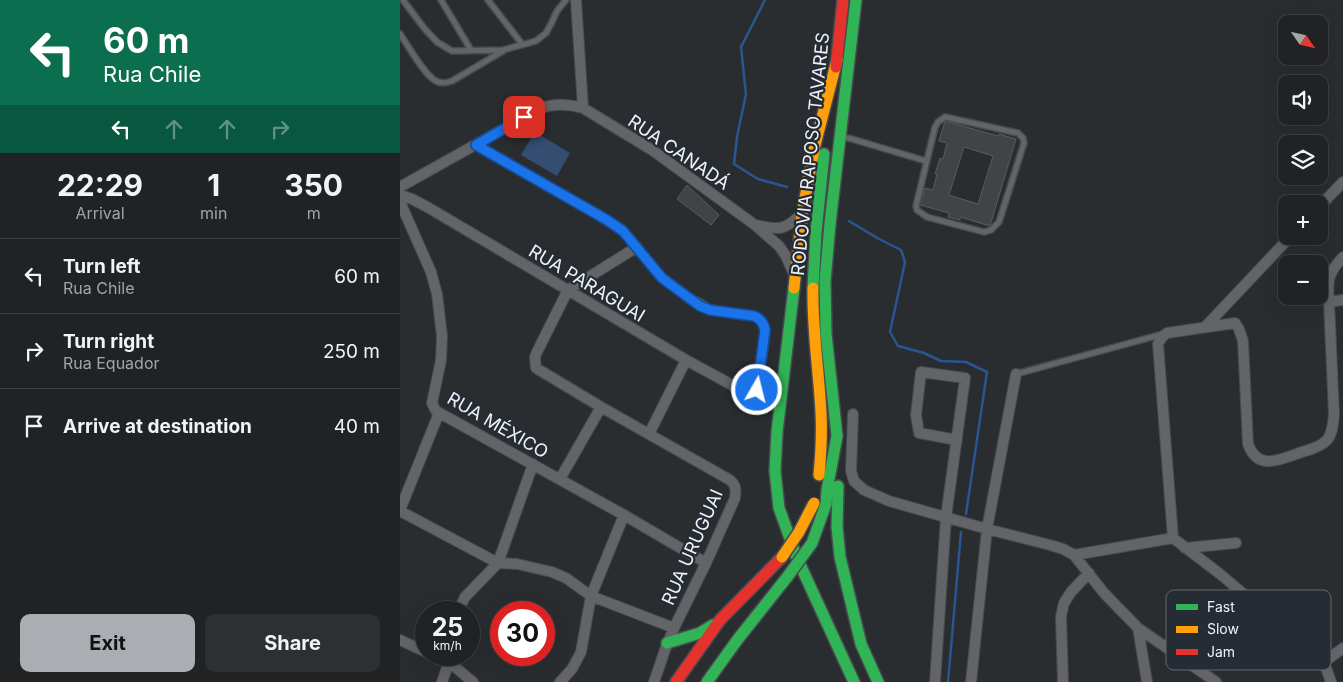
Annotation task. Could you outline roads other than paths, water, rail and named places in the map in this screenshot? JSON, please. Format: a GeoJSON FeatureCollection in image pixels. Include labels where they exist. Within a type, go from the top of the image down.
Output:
{"type":"FeatureCollection","features":[{"type":"Feature","properties":{"kind":"highway","name":"RODOVIA RAPOSO TAVARES"},"geometry":{"type":"LineString","coordinates":[[676,682],[720,620],[782,557],[799,532],[814,503],[821,461],[822,426],[813,317],[816,237],[824,153],[843,0]]}},
{"type":"Feature","properties":{"kind":"highway","name":"RODOVIA RAPOSO TAVARES"},"geometry":{"type":"LineString","coordinates":[[707,682],[812,543],[826,504],[836,436],[826,334],[825,281],[856,0]]}},
{"type":"Feature","properties":{"kind":"highway"},"geometry":{"type":"LineString","coordinates":[[837,60],[815,145],[802,214],[777,432],[775,471],[779,508],[798,558],[854,682]]}},
{"type":"Feature","properties":{"kind":"highway"},"geometry":{"type":"LineString","coordinates":[[836,436],[838,480],[837,527],[840,557],[861,644],[878,682]]}},
{"type":"Feature","properties":{"kind":"highway"},"geometry":{"type":"LineString","coordinates":[[667,643],[700,633],[720,620]]}},
{"type":"Feature","properties":{"kind":"street"},"geometry":{"type":"LineString","coordinates":[[400,187],[541,108],[549,105],[572,105],[583,108],[574,0]]}},
{"type":"Feature","properties":{"kind":"street","name":"RUA CANADÁ"},"geometry":{"type":"LineString","coordinates":[[583,108],[652,150],[755,225],[779,246],[795,275]]}},
{"type":"Feature","properties":{"kind":"street"},"geometry":{"type":"LineString","coordinates":[[476,145],[607,220],[623,231],[636,247],[568,290]]}},
{"type":"Feature","properties":{"kind":"street"},"geometry":{"type":"LineString","coordinates":[[1328,198],[1343,182]]}},
{"type":"Feature","properties":{"kind":"street","name":"RUA PARAGUAI"},"geometry":{"type":"LineString","coordinates":[[400,195],[412,198],[686,360],[743,392],[754,394],[757,390],[765,330],[762,321],[754,316],[710,310],[700,306],[662,278],[636,247]]}},
{"type":"Feature","properties":{"kind":"street","name":"RUA MÉXICO"},"geometry":{"type":"LineString","coordinates":[[400,202],[431,272],[437,294],[442,336],[441,360],[432,403],[434,407],[440,413],[624,515],[706,563]]}},
{"type":"Feature","properties":{"kind":"street"},"geometry":{"type":"LineString","coordinates":[[755,225],[772,229],[779,228],[792,223],[802,214]]}},
{"type":"Feature","properties":{"kind":"street"},"geometry":{"type":"LineString","coordinates":[[1206,327],[1283,245]]}},
{"type":"Feature","properties":{"kind":"street"},"geometry":{"type":"LineString","coordinates":[[1239,590],[1173,538],[1158,344],[1167,333],[1235,323],[1243,341],[1248,444],[1251,454],[1261,460],[1272,462],[1315,448],[1326,442],[1333,428],[1328,286],[1336,264],[1343,257]]}},
{"type":"Feature","properties":{"kind":"street","name":"RUA URUGUAI"},"geometry":{"type":"LineString","coordinates":[[568,290],[537,352],[536,368],[730,480],[736,490],[735,498],[706,563],[667,643],[654,682]]}},
{"type":"Feature","properties":{"kind":"street"},"geometry":{"type":"LineString","coordinates":[[1330,302],[1343,300]]}},
{"type":"Feature","properties":{"kind":"street"},"geometry":{"type":"LineString","coordinates":[[649,434],[686,360]]}},
{"type":"Feature","properties":{"kind":"street"},"geometry":{"type":"LineString","coordinates":[[935,682],[946,518],[965,378],[921,372],[916,415],[919,433],[956,440]]}},
{"type":"Feature","properties":{"kind":"street"},"geometry":{"type":"LineString","coordinates":[[971,682],[987,529],[1016,374]]}},
{"type":"Feature","properties":{"kind":"street"},"geometry":{"type":"LineString","coordinates":[[560,479],[601,407]]}},
{"type":"Feature","properties":{"kind":"street"},"geometry":{"type":"LineString","coordinates":[[440,413],[400,511],[498,563],[517,564],[552,572],[566,578],[591,596],[674,628]]}},
{"type":"Feature","properties":{"kind":"street"},"geometry":{"type":"LineString","coordinates":[[853,414],[851,471],[854,481],[864,490],[889,501],[946,518],[1063,549],[1074,555],[1104,593],[1138,628],[1166,647]]}},
{"type":"Feature","properties":{"kind":"street"},"geometry":{"type":"LineString","coordinates":[[463,601],[498,563],[532,464]]}},
{"type":"Feature","properties":{"kind":"street"},"geometry":{"type":"LineString","coordinates":[[560,682],[572,669],[581,652],[591,596],[624,515]]}},
{"type":"Feature","properties":{"kind":"street"},"geometry":{"type":"LineString","coordinates":[[1074,555],[1173,538]]}},
{"type":"Feature","properties":{"kind":"street"},"geometry":{"type":"LineString","coordinates":[[1185,548],[1236,543]]}},
{"type":"Feature","properties":{"kind":"street"},"geometry":{"type":"LineString","coordinates":[[1062,682],[1061,616],[1064,604],[1071,592],[1089,574]]}},
{"type":"Feature","properties":{"kind":"street"},"geometry":{"type":"LineString","coordinates":[[1138,628],[1146,682]]}},
{"type":"Feature","properties":{"kind":"street"},"geometry":{"type":"LineString","coordinates":[[400,640],[415,647]]}},
{"type":"Feature","properties":{"kind":"street"},"geometry":{"type":"LineString","coordinates":[[1331,657],[1343,648]]}},
{"type":"Feature","properties":{"kind":"street"},"geometry":{"type":"LineString","coordinates":[[442,682],[448,666]]}},
{"type":"Feature","properties":{"kind":"street"},"geometry":{"type":"LineString","coordinates":[[457,666],[472,682]]}},
{"type":"Feature","properties":{"kind":"street"},"geometry":{"type":"LineString","coordinates":[[1199,670],[1216,682]]}},
{"type":"Feature","properties":{"kind":"street"},"geometry":{"type":"LineString","coordinates":[[1327,670],[1331,682]]}},
{"type":"Feature","properties":{"kind":"lane"},"geometry":{"type":"LineString","coordinates":[[403,0],[437,42],[452,51],[503,50]]}},
{"type":"Feature","properties":{"kind":"lane"},"geometry":{"type":"LineString","coordinates":[[441,0],[471,50]]}},
{"type":"Feature","properties":{"kind":"lane"},"geometry":{"type":"LineString","coordinates":[[488,0],[522,44]]}},
{"type":"Feature","properties":{"kind":"lane"},"geometry":{"type":"LineString","coordinates":[[400,34],[428,75],[437,82],[444,83],[452,81],[503,50],[536,41],[546,33],[557,11],[574,0]]}},
{"type":"Feature","properties":{"kind":"lane"},"geometry":{"type":"LineString","coordinates":[[945,117],[1018,133],[1023,138],[1024,143],[999,222],[991,230],[984,232],[927,217],[917,210],[916,206],[926,161],[935,127],[945,117]]}},
{"type":"Feature","properties":{"kind":"lane"},"geometry":{"type":"LineString","coordinates":[[840,137],[926,161]]}},
{"type":"Feature","properties":{"kind":"lane"},"geometry":{"type":"LineString","coordinates":[[1016,374],[1167,333]]}},
{"type":"Feature","properties":{"kind":"waterway"},"geometry":{"type":"LineString","coordinates":[[765,0],[741,47],[746,94],[737,137],[734,164],[758,179],[787,187]]}},
{"type":"Feature","properties":{"kind":"waterway"},"geometry":{"type":"LineString","coordinates":[[849,221],[901,250],[905,262],[890,332],[898,346],[924,353],[941,361],[966,362],[987,372],[966,514]]}},
{"type":"Feature","properties":{"kind":"waterway"},"geometry":{"type":"LineString","coordinates":[[948,682],[961,532]]}}]}
